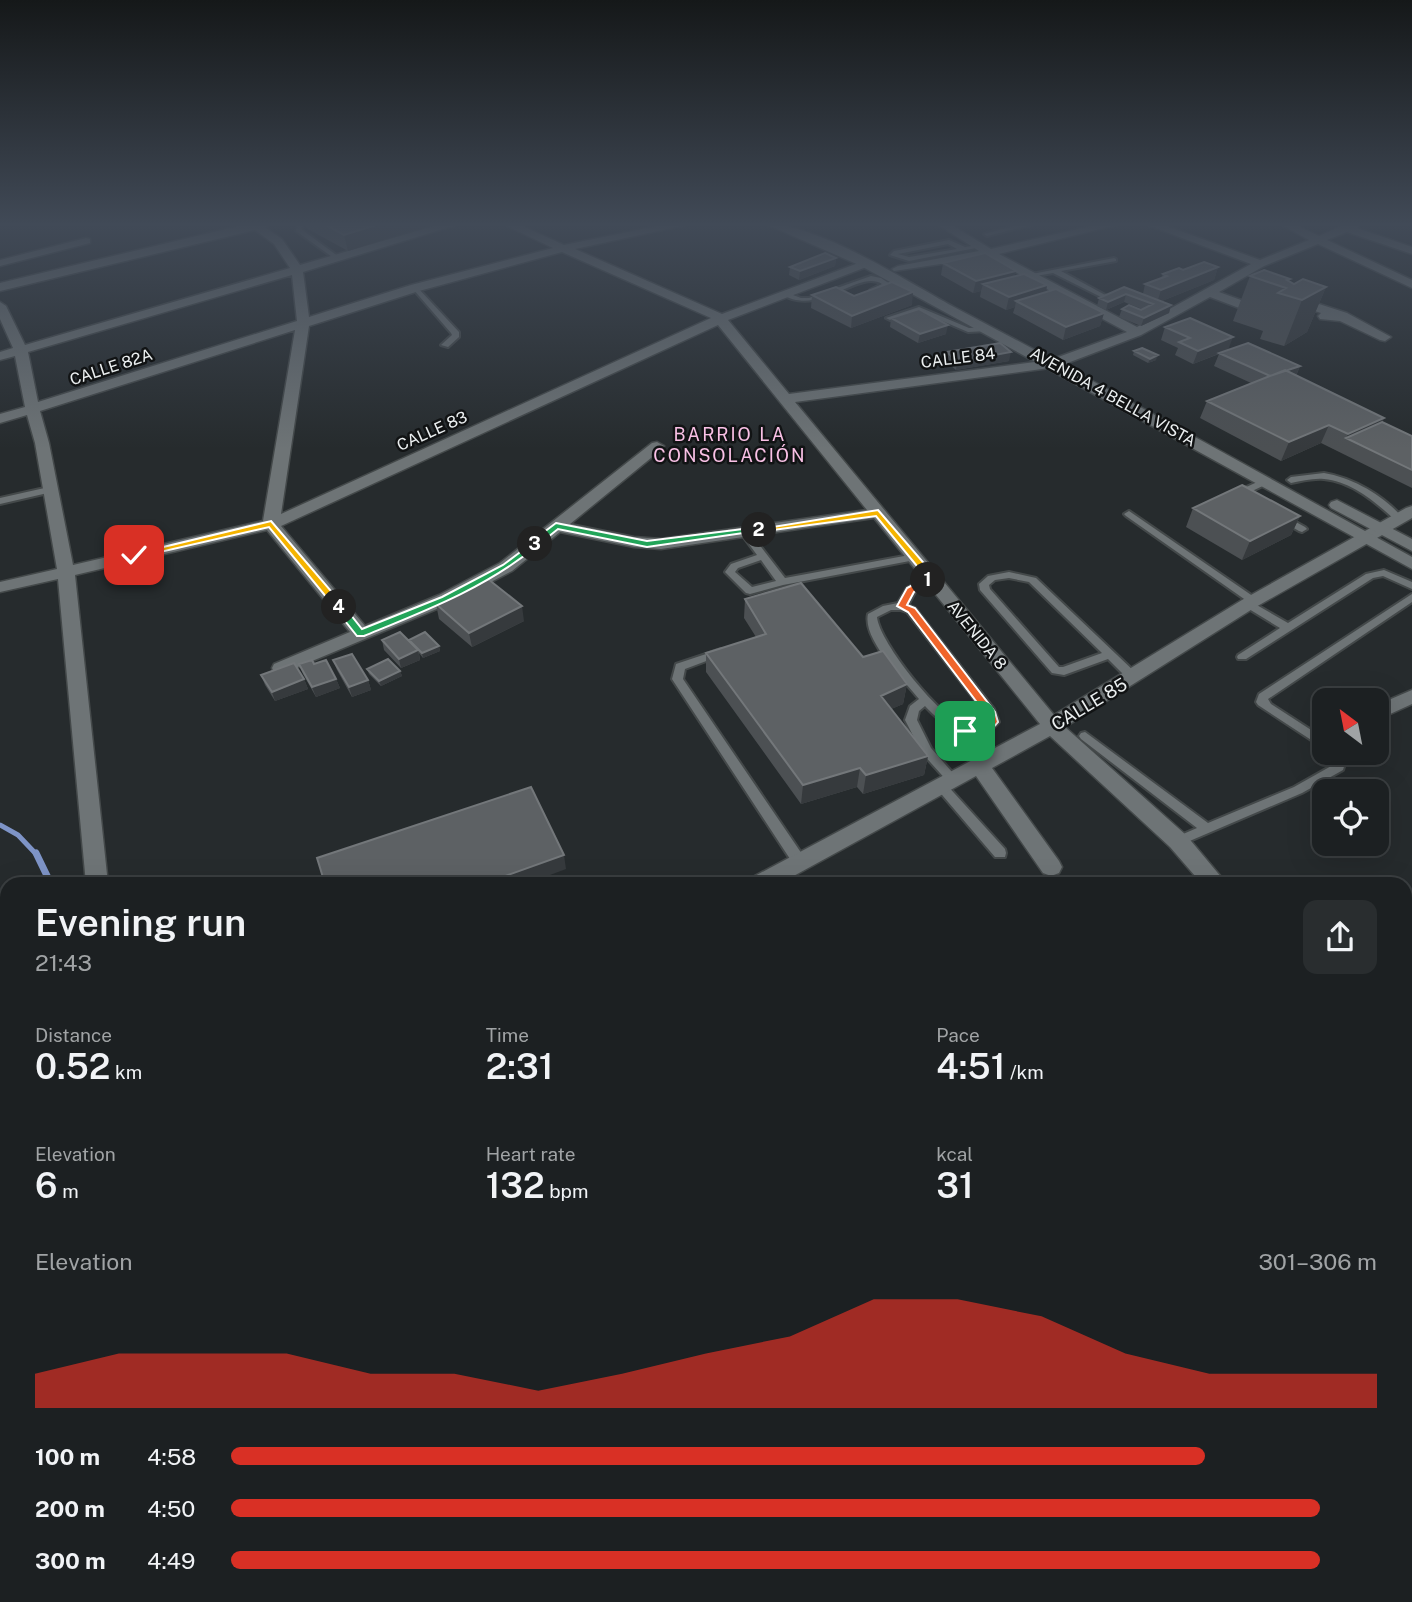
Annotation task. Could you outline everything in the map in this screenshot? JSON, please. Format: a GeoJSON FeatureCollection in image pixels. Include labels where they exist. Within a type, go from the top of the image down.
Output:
{"type":"FeatureCollection","features":[{"type":"Feature","properties":{"kind":"street"},"geometry":{"type":"LineString","coordinates":[[0,356],[198,299]]}},
{"type":"Feature","properties":{"kind":"street"},"geometry":{"type":"LineString","coordinates":[[303,299],[303,322],[271,524],[360,633]]}},
{"type":"Feature","properties":{"kind":"street","name":"CALLE 82A"},"geometry":{"type":"LineString","coordinates":[[0,419],[380,299]]}},
{"type":"Feature","properties":{"kind":"street","name":"AVENIDA 8"},"geometry":{"type":"LineString","coordinates":[[679,299],[720,319],[1052,726],[1178,841],[1210,877]]}},
{"type":"Feature","properties":{"kind":"street","name":"CALLE 83"},"geometry":{"type":"LineString","coordinates":[[0,587],[271,524],[720,319],[773,299]]}},
{"type":"Feature","properties":{"kind":"street","name":"AVENIDA 4 BELLA VISTA"},"geometry":{"type":"LineString","coordinates":[[930,299],[1038,356],[1068,359],[1319,495],[1412,564]]}},
{"type":"Feature","properties":{"kind":"street","name":"AVENIDA 4 BELLA VISTA"},"geometry":{"type":"LineString","coordinates":[[950,299],[1266,481],[1372,533],[1412,546]]}},
{"type":"Feature","properties":{"kind":"street"},"geometry":{"type":"LineString","coordinates":[[1074,299],[1137,332]]}},
{"type":"Feature","properties":{"kind":"street"},"geometry":{"type":"LineString","coordinates":[[1068,359],[1137,332],[1196,299]]}},
{"type":"Feature","properties":{"kind":"street"},"geometry":{"type":"LineString","coordinates":[[1249,299],[1276,317]]}},
{"type":"Feature","properties":{"kind":"street"},"geometry":{"type":"LineString","coordinates":[[1290,299],[1339,312],[1341,317]]}},
{"type":"Feature","properties":{"kind":"street"},"geometry":{"type":"LineString","coordinates":[[0,306],[21,351],[42,443],[66,571],[96,877]]}},
{"type":"Feature","properties":{"kind":"street"},"geometry":{"type":"LineString","coordinates":[[1324,316],[1341,317],[1385,337]]}},
{"type":"Feature","properties":{"kind":"street","name":"CALLE 84"},"geometry":{"type":"LineString","coordinates":[[786,398],[1052,357],[1124,326]]}},
{"type":"Feature","properties":{"kind":"street"},"geometry":{"type":"LineString","coordinates":[[281,668],[445,599],[506,567],[657,446]]}},
{"type":"Feature","properties":{"kind":"street"},"geometry":{"type":"LineString","coordinates":[[556,526],[647,544],[878,513]]}},
{"type":"Feature","properties":{"kind":"street","name":"CALLE 85"},"geometry":{"type":"LineString","coordinates":[[771,877],[1052,726],[1250,603],[1406,515]]}},
{"type":"Feature","properties":{"kind":"street"},"geometry":{"type":"LineString","coordinates":[[1390,707],[1412,696]]}},
{"type":"Feature","properties":{"kind":"street"},"geometry":{"type":"LineString","coordinates":[[979,765],[1051,867]]}},
{"type":"Feature","properties":{"kind":"lane"},"geometry":{"type":"LineString","coordinates":[[425,299],[455,332],[456,335],[445,345]]}},
{"type":"Feature","properties":{"kind":"lane"},"geometry":{"type":"LineString","coordinates":[[890,317],[919,309],[968,330],[987,329]]}},
{"type":"Feature","properties":{"kind":"lane"},"geometry":{"type":"LineString","coordinates":[[1291,480],[1319,476],[1336,478],[1406,515]]}},
{"type":"Feature","properties":{"kind":"lane"},"geometry":{"type":"LineString","coordinates":[[1259,504],[1246,496],[1245,491],[1266,481]]}},
{"type":"Feature","properties":{"kind":"lane"},"geometry":{"type":"LineString","coordinates":[[0,501],[49,490]]}},
{"type":"Feature","properties":{"kind":"lane"},"geometry":{"type":"LineString","coordinates":[[1270,510],[1302,529]]}},
{"type":"Feature","properties":{"kind":"lane"},"geometry":{"type":"LineString","coordinates":[[1129,514],[1288,628]]}},
{"type":"Feature","properties":{"kind":"lane"},"geometry":{"type":"LineString","coordinates":[[745,532],[782,582]]}},
{"type":"Feature","properties":{"kind":"lane"},"geometry":{"type":"LineString","coordinates":[[762,556],[734,566],[730,572],[750,591],[782,582],[915,557]]}},
{"type":"Feature","properties":{"kind":"lane"},"geometry":{"type":"LineString","coordinates":[[1242,657],[1370,576],[1384,573],[1412,586]]}},
{"type":"Feature","properties":{"kind":"lane"},"geometry":{"type":"LineString","coordinates":[[1107,655],[1063,671],[1056,670],[985,590],[984,584],[992,578],[1009,575],[1032,580],[1107,655],[1133,677]]}},
{"type":"Feature","properties":{"kind":"lane"},"geometry":{"type":"LineString","coordinates":[[902,606],[911,590],[932,578]]}},
{"type":"Feature","properties":{"kind":"lane"},"geometry":{"type":"LineString","coordinates":[[1312,736],[1267,707],[1262,702],[1263,697],[1412,597]]}},
{"type":"Feature","properties":{"kind":"lane"},"geometry":{"type":"LineString","coordinates":[[893,606],[911,610],[990,712],[993,722],[980,731],[958,729],[949,724],[926,700],[880,642],[871,625],[872,616],[877,612],[893,606]]}},
{"type":"Feature","properties":{"kind":"lane"},"geometry":{"type":"LineString","coordinates":[[727,650],[680,667],[677,679],[799,861]]}},
{"type":"Feature","properties":{"kind":"lane"},"geometry":{"type":"LineString","coordinates":[[926,700],[914,709],[911,720],[947,783],[1000,853]]}},
{"type":"Feature","properties":{"kind":"lane"},"geometry":{"type":"LineString","coordinates":[[1085,736],[1206,828]]}},
{"type":"Feature","properties":{"kind":"lane"},"geometry":{"type":"LineString","coordinates":[[1178,841],[1298,790],[1339,765]]}},
{"type":"Feature","properties":{"kind":"building"},"geometry":{"type":"Polygon","coordinates":[[[819,299],[896,299],[852,316],[819,299]]]}},
{"type":"Feature","properties":{"kind":"building"},"geometry":{"type":"Polygon","coordinates":[[[1076,299],[1104,313],[1066,327],[1016,301],[1076,299]]]}},
{"type":"Feature","properties":{"kind":"building"},"geometry":{"type":"Polygon","coordinates":[[[1139,299],[1155,299],[1171,305],[1144,318],[1122,309],[1129,305],[1141,310],[1153,304],[1139,299]]]}},
{"type":"Feature","properties":{"kind":"building"},"geometry":{"type":"Polygon","coordinates":[[[919,309],[948,325],[920,334],[891,318],[919,309]]]}},
{"type":"Feature","properties":{"kind":"building"},"geometry":{"type":"Polygon","coordinates":[[[1190,318],[1233,337],[1198,351],[1179,342],[1190,338],[1165,327],[1190,318]]]}},
{"type":"Feature","properties":{"kind":"building"},"geometry":{"type":"Polygon","coordinates":[[[1000,343],[1011,352],[957,362],[947,352],[1000,343]]]}},
{"type":"Feature","properties":{"kind":"building"},"geometry":{"type":"Polygon","coordinates":[[[1248,343],[1300,366],[1270,376],[1219,353],[1248,343]]]}},
{"type":"Feature","properties":{"kind":"building"},"geometry":{"type":"Polygon","coordinates":[[[1142,348],[1158,355],[1150,359],[1134,351],[1142,348]]]}},
{"type":"Feature","properties":{"kind":"building"},"geometry":{"type":"Polygon","coordinates":[[[1285,370],[1384,418],[1348,434],[1329,425],[1289,442],[1207,401],[1285,370]]]}},
{"type":"Feature","properties":{"kind":"building"},"geometry":{"type":"Polygon","coordinates":[[[1382,422],[1412,436],[1412,470],[1346,438],[1382,422]]]}},
{"type":"Feature","properties":{"kind":"building"},"geometry":{"type":"Polygon","coordinates":[[[1242,485],[1300,516],[1250,541],[1193,508],[1242,485]]]}},
{"type":"Feature","properties":{"kind":"building"},"geometry":{"type":"Polygon","coordinates":[[[488,579],[522,606],[469,633],[436,604],[488,579]]]}},
{"type":"Feature","properties":{"kind":"building"},"geometry":{"type":"Polygon","coordinates":[[[801,583],[863,657],[883,651],[907,684],[881,696],[928,756],[866,775],[860,768],[803,785],[706,653],[766,634],[745,599],[801,583]]]}},
{"type":"Feature","properties":{"kind":"building"},"geometry":{"type":"Polygon","coordinates":[[[400,632],[418,650],[399,659],[382,640],[400,632]]]}},
{"type":"Feature","properties":{"kind":"building"},"geometry":{"type":"Polygon","coordinates":[[[425,632],[439,646],[422,653],[409,640],[425,632]]]}},
{"type":"Feature","properties":{"kind":"building"},"geometry":{"type":"Polygon","coordinates":[[[352,654],[368,680],[349,687],[333,660],[352,654]]]}},
{"type":"Feature","properties":{"kind":"building"},"geometry":{"type":"Polygon","coordinates":[[[388,659],[400,671],[379,681],[367,669],[388,659]]]}},
{"type":"Feature","properties":{"kind":"building"},"geometry":{"type":"Polygon","coordinates":[[[312,660],[314,664],[326,660],[336,679],[312,687],[299,664],[312,660]]]}},
{"type":"Feature","properties":{"kind":"building"},"geometry":{"type":"Polygon","coordinates":[[[294,663],[304,679],[272,692],[261,675],[294,663]]]}},
{"type":"Feature","properties":{"kind":"building"},"geometry":{"type":"Polygon","coordinates":[[[531,787],[564,855],[503,877],[323,877],[317,858],[531,787]]]}},
{"type":"Feature","properties":{"kind":"waterway"},"geometry":{"type":"LineString","coordinates":[[0,825],[18,835],[37,855]]}},
{"type":"Feature","properties":{"kind":"waterway"},"geometry":{"type":"LineString","coordinates":[[37,855],[48,877]]}},
{"type":"Feature","properties":{"kind":"district","name":"BARRIO LA CONSOLACIÓN"},"geometry":{"type":"Point","coordinates":[730,444]}},
{"type":"Feature","properties":{"kind":"route"},"geometry":{"type":"LineString","coordinates":[[134,555],[271,524],[360,633],[445,599],[506,567],[556,526],[634,542],[661,544],[878,513],[932,578],[911,590],[902,606],[914,613],[993,717],[993,722],[986,729],[965,731]]}}]}
